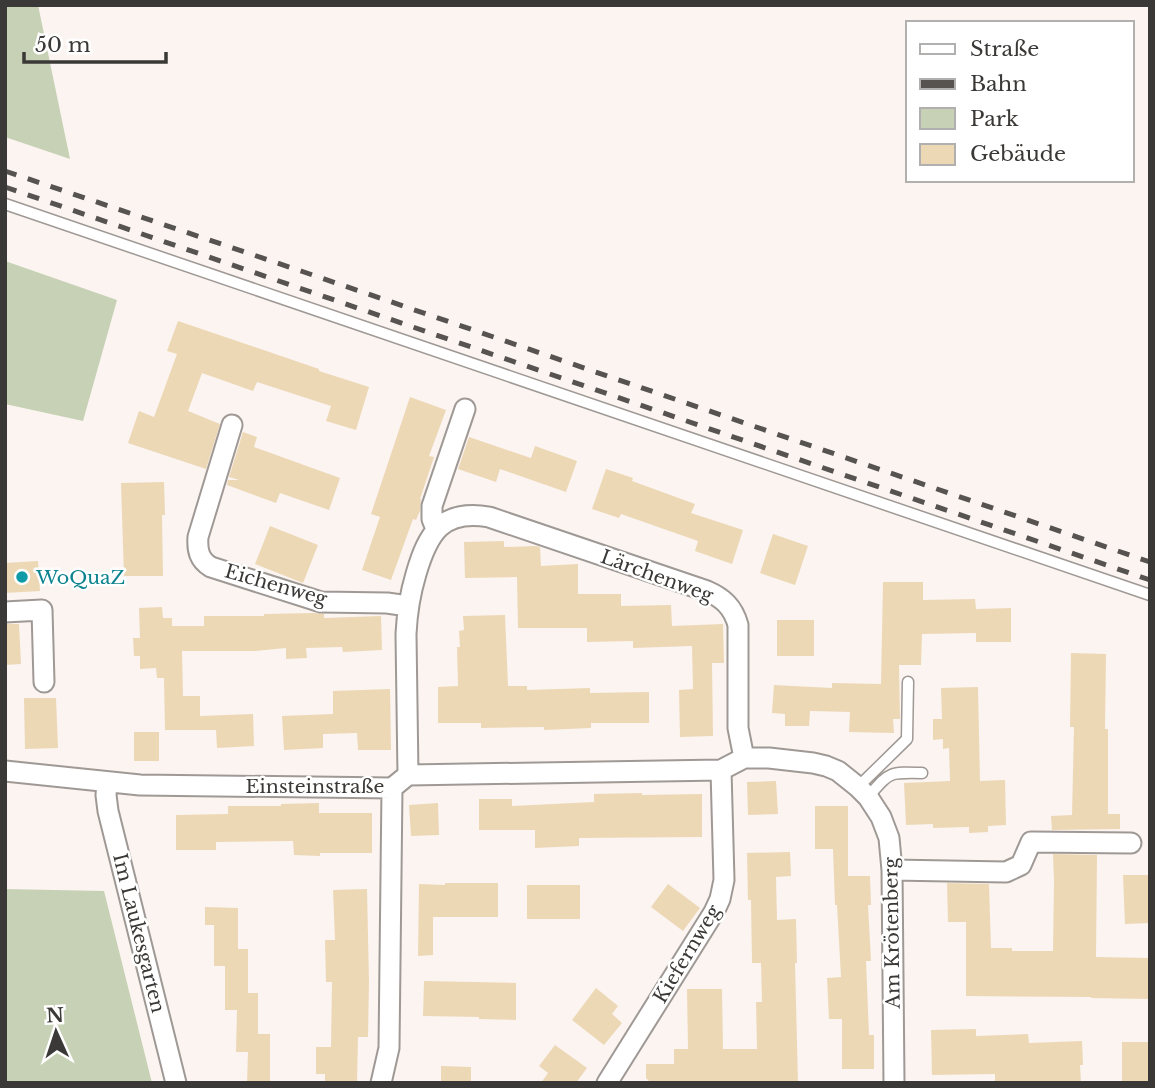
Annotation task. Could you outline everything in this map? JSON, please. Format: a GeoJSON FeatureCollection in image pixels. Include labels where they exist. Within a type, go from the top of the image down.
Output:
{"type":"FeatureCollection","features":[{"type":"Feature","properties":{"kind":"street"},"geometry":{"type":"LineString","coordinates":[[408,775],[408,606],[423,552],[436,529],[432,519],[432,506],[465,409]]}},
{"type":"Feature","properties":{"kind":"street","name":"Eichenweg"},"geometry":{"type":"LineString","coordinates":[[232,425],[198,537],[199,553],[206,564],[321,602],[408,606]]}},
{"type":"Feature","properties":{"kind":"street","name":"Lärchenweg"},"geometry":{"type":"LineString","coordinates":[[436,529],[461,517],[489,517],[718,596],[736,616],[738,625],[738,728],[744,758]]}},
{"type":"Feature","properties":{"kind":"street"},"geometry":{"type":"LineString","coordinates":[[5,612],[42,610],[44,682]]}},
{"type":"Feature","properties":{"kind":"street","name":"Einsteinstraße"},"geometry":{"type":"LineString","coordinates":[[5,771],[149,785],[392,788],[408,775],[721,770],[744,758]]}},
{"type":"Feature","properties":{"kind":"street","name":"Am Krötenberg"},"geometry":{"type":"LineString","coordinates":[[744,758],[792,760],[838,771],[863,792],[881,817],[889,838],[892,870],[894,1083]]}},
{"type":"Feature","properties":{"kind":"street","name":"Kiefernweg"},"geometry":{"type":"LineString","coordinates":[[607,1083],[720,899],[724,880],[721,770]]}},
{"type":"Feature","properties":{"kind":"street","name":"Im Laukesgarten"},"geometry":{"type":"LineString","coordinates":[[107,782],[108,811],[176,1083]]}},
{"type":"Feature","properties":{"kind":"street"},"geometry":{"type":"LineString","coordinates":[[381,1083],[389,1048],[392,788]]}},
{"type":"Feature","properties":{"kind":"street"},"geometry":{"type":"LineString","coordinates":[[892,870],[1006,872],[1021,865],[1031,842],[1131,843]]}},
{"type":"Feature","properties":{"kind":"lane"},"geometry":{"type":"LineString","coordinates":[[5,204],[1150,595]]}},
{"type":"Feature","properties":{"kind":"lane"},"geometry":{"type":"LineString","coordinates":[[863,792],[907,739],[908,682]]}},
{"type":"Feature","properties":{"kind":"lane"},"geometry":{"type":"LineString","coordinates":[[863,792],[894,773],[922,773]]}},
{"type":"Feature","properties":{"kind":"green space"},"geometry":{"type":"Polygon","coordinates":[[[5,5],[38,5],[70,159],[5,137],[5,5]]]}},
{"type":"Feature","properties":{"kind":"green space"},"geometry":{"type":"Polygon","coordinates":[[[5,261],[117,300],[83,421],[5,404],[5,261]]]}},
{"type":"Feature","properties":{"kind":"green space"},"geometry":{"type":"Polygon","coordinates":[[[5,889],[104,891],[152,1083],[5,1083],[5,889]]]}},
{"type":"Feature","properties":{"kind":"building"},"geometry":{"type":"Polygon","coordinates":[[[178,321],[369,387],[356,430],[326,421],[331,406],[257,382],[253,391],[202,373],[188,411],[220,424],[206,469],[128,443],[139,411],[154,417],[177,354],[167,351],[178,321]]]}},
{"type":"Feature","properties":{"kind":"building"},"geometry":{"type":"Polygon","coordinates":[[[410,397],[446,410],[429,456],[434,457],[420,499],[420,511],[416,520],[413,519],[391,580],[362,570],[380,517],[371,514],[410,397]]]}},
{"type":"Feature","properties":{"kind":"building"},"geometry":{"type":"Polygon","coordinates":[[[243,432],[257,437],[254,447],[340,478],[329,510],[280,493],[276,503],[227,485],[228,480],[239,480],[229,477],[243,432]]]}},
{"type":"Feature","properties":{"kind":"building"},"geometry":{"type":"Polygon","coordinates":[[[469,437],[531,458],[535,446],[577,461],[566,492],[500,469],[496,482],[458,469],[469,437]]]}},
{"type":"Feature","properties":{"kind":"building"},"geometry":{"type":"Polygon","coordinates":[[[606,469],[695,504],[691,513],[743,530],[732,564],[695,551],[698,541],[621,514],[619,518],[592,509],[606,469]]]}},
{"type":"Feature","properties":{"kind":"building"},"geometry":{"type":"Polygon","coordinates":[[[164,482],[163,576],[124,576],[121,483],[164,482]]]}},
{"type":"Feature","properties":{"kind":"building"},"geometry":{"type":"Polygon","coordinates":[[[270,526],[318,545],[303,583],[255,564],[270,526]]]}},
{"type":"Feature","properties":{"kind":"building"},"geometry":{"type":"Polygon","coordinates":[[[773,534],[808,546],[795,585],[760,573],[773,534]]]}},
{"type":"Feature","properties":{"kind":"building"},"geometry":{"type":"Polygon","coordinates":[[[504,541],[504,547],[540,547],[541,566],[578,564],[578,594],[621,594],[621,606],[671,605],[672,626],[723,624],[724,663],[712,663],[713,736],[680,737],[679,690],[693,689],[692,646],[633,648],[633,641],[587,642],[587,628],[518,628],[517,577],[465,578],[464,542],[504,541]]]}},
{"type":"Feature","properties":{"kind":"building","name":"WoQuaZ"},"geometry":{"type":"Polygon","coordinates":[[[38,561],[40,591],[5,593],[5,563],[38,561]]]}},
{"type":"Feature","properties":{"kind":"building"},"geometry":{"type":"Polygon","coordinates":[[[883,582],[923,582],[923,600],[975,599],[976,609],[1011,608],[1011,642],[976,642],[976,633],[922,634],[921,665],[899,665],[900,719],[893,719],[894,733],[849,732],[850,712],[810,711],[809,726],[785,726],[785,714],[772,713],[774,685],[832,688],[832,683],[881,684],[883,582]]]}},
{"type":"Feature","properties":{"kind":"building"},"geometry":{"type":"Polygon","coordinates":[[[162,607],[163,618],[172,618],[172,626],[204,626],[204,616],[314,613],[324,614],[324,618],[381,616],[382,650],[343,652],[342,647],[306,648],[307,658],[286,659],[286,648],[255,651],[182,651],[183,696],[200,696],[200,716],[253,714],[254,746],[217,748],[216,730],[165,730],[164,678],[157,678],[156,668],[140,669],[140,656],[134,656],[133,638],[140,638],[139,608],[162,607]]]}},
{"type":"Feature","properties":{"kind":"building"},"geometry":{"type":"Polygon","coordinates":[[[505,615],[508,686],[527,686],[527,690],[590,688],[590,693],[649,692],[649,723],[591,723],[591,728],[544,730],[544,727],[481,728],[481,723],[438,723],[438,687],[458,686],[457,647],[460,647],[459,631],[464,630],[463,616],[505,615]]]}},
{"type":"Feature","properties":{"kind":"building"},"geometry":{"type":"Polygon","coordinates":[[[777,620],[814,620],[814,656],[777,656],[777,620]]]}},
{"type":"Feature","properties":{"kind":"building"},"geometry":{"type":"Polygon","coordinates":[[[5,624],[19,624],[21,664],[5,665],[5,624]]]}},
{"type":"Feature","properties":{"kind":"building"},"geometry":{"type":"Polygon","coordinates":[[[1071,653],[1106,654],[1108,814],[1120,814],[1120,829],[1052,830],[1051,816],[1072,815],[1074,727],[1070,727],[1071,653]]]}},
{"type":"Feature","properties":{"kind":"building"},"geometry":{"type":"Polygon","coordinates":[[[978,687],[980,781],[1005,780],[1006,825],[988,826],[988,832],[969,833],[969,827],[933,828],[933,824],[906,825],[904,783],[950,781],[949,748],[943,749],[943,739],[933,740],[933,719],[942,719],[941,688],[978,687]]]}},
{"type":"Feature","properties":{"kind":"building"},"geometry":{"type":"Polygon","coordinates":[[[390,689],[391,750],[358,750],[357,733],[323,734],[323,748],[284,750],[282,716],[333,714],[333,691],[390,689]]]}},
{"type":"Feature","properties":{"kind":"building"},"geometry":{"type":"Polygon","coordinates":[[[24,698],[56,698],[58,748],[25,749],[24,698]]]}},
{"type":"Feature","properties":{"kind":"building"},"geometry":{"type":"Polygon","coordinates":[[[134,732],[159,732],[159,761],[134,761],[134,732]]]}},
{"type":"Feature","properties":{"kind":"building"},"geometry":{"type":"Polygon","coordinates":[[[776,781],[778,814],[748,815],[747,782],[776,781]]]}},
{"type":"Feature","properties":{"kind":"building"},"geometry":{"type":"Polygon","coordinates":[[[594,794],[702,794],[702,837],[579,838],[579,846],[535,848],[535,830],[479,830],[479,799],[512,799],[512,806],[594,802],[594,794]]]}},
{"type":"Feature","properties":{"kind":"building"},"geometry":{"type":"Polygon","coordinates":[[[319,803],[319,813],[372,813],[372,853],[294,855],[293,841],[216,842],[216,850],[176,850],[176,815],[228,814],[228,806],[319,803]]]}},
{"type":"Feature","properties":{"kind":"building"},"geometry":{"type":"Polygon","coordinates":[[[438,803],[439,835],[411,836],[409,805],[438,803]]]}},
{"type":"Feature","properties":{"kind":"building"},"geometry":{"type":"Polygon","coordinates":[[[815,806],[848,806],[848,876],[870,876],[871,905],[868,905],[871,961],[866,961],[869,1035],[874,1035],[874,1069],[842,1069],[842,1019],[829,1019],[827,978],[841,977],[837,905],[833,849],[815,849],[815,806]]]}},
{"type":"Feature","properties":{"kind":"building"},"geometry":{"type":"Polygon","coordinates":[[[790,852],[791,876],[776,877],[777,920],[796,919],[798,1083],[651,1083],[646,1078],[646,1064],[674,1064],[674,1049],[688,1049],[687,989],[722,989],[723,1049],[757,1049],[756,1002],[762,1002],[761,963],[752,963],[747,853],[790,852]]]}},
{"type":"Feature","properties":{"kind":"building"},"geometry":{"type":"Polygon","coordinates":[[[1053,854],[1097,855],[1096,957],[1150,958],[1150,999],[966,996],[966,922],[948,922],[947,883],[989,884],[991,948],[1053,951],[1053,854]]]}},
{"type":"Feature","properties":{"kind":"building"},"geometry":{"type":"Polygon","coordinates":[[[1123,875],[1150,875],[1150,923],[1125,924],[1123,875]]]}},
{"type":"Feature","properties":{"kind":"building"},"geometry":{"type":"Polygon","coordinates":[[[498,883],[498,917],[433,917],[433,955],[418,956],[419,884],[498,883]]]}},
{"type":"Feature","properties":{"kind":"building"},"geometry":{"type":"Polygon","coordinates":[[[668,884],[700,908],[683,931],[651,907],[668,884]]]}},
{"type":"Feature","properties":{"kind":"building"},"geometry":{"type":"Polygon","coordinates":[[[527,885],[580,885],[580,919],[527,919],[527,885]]]}},
{"type":"Feature","properties":{"kind":"building"},"geometry":{"type":"Polygon","coordinates":[[[367,889],[368,1037],[358,1037],[357,1083],[325,1083],[325,1074],[316,1074],[316,1047],[331,1047],[332,982],[326,982],[325,940],[335,940],[333,890],[367,889]]]}},
{"type":"Feature","properties":{"kind":"building"},"geometry":{"type":"Polygon","coordinates":[[[205,907],[238,908],[238,949],[248,949],[248,993],[258,993],[258,1034],[270,1034],[270,1083],[247,1083],[248,1052],[236,1052],[237,1010],[225,1010],[225,966],[214,966],[214,925],[205,925],[205,907]]]}},
{"type":"Feature","properties":{"kind":"building"},"geometry":{"type":"Polygon","coordinates":[[[424,981],[516,983],[516,1020],[423,1016],[424,981]]]}},
{"type":"Feature","properties":{"kind":"building"},"geometry":{"type":"Polygon","coordinates":[[[596,988],[618,1006],[612,1014],[622,1023],[604,1045],[572,1020],[596,988]]]}},
{"type":"Feature","properties":{"kind":"building"},"geometry":{"type":"Polygon","coordinates":[[[976,1029],[976,1036],[1028,1034],[1029,1043],[1082,1041],[1081,1083],[995,1083],[995,1074],[932,1075],[931,1030],[976,1029]]]}},
{"type":"Feature","properties":{"kind":"building"},"geometry":{"type":"Polygon","coordinates":[[[1122,1042],[1150,1042],[1150,1083],[1122,1083],[1122,1042]]]}},
{"type":"Feature","properties":{"kind":"building"},"geometry":{"type":"Polygon","coordinates":[[[555,1045],[587,1068],[576,1083],[541,1083],[548,1073],[539,1066],[555,1045]]]}},
{"type":"Feature","properties":{"kind":"building"},"geometry":{"type":"Polygon","coordinates":[[[441,1066],[471,1067],[471,1083],[441,1083],[441,1066]]]}},
{"type":"Feature","properties":{"kind":"railway"},"geometry":{"type":"LineString","coordinates":[[5,171],[1150,562]]}},
{"type":"Feature","properties":{"kind":"railway"},"geometry":{"type":"LineString","coordinates":[[5,187],[1150,580]]}},
{"type":"Feature","properties":{"kind":"place","name":"WoQuaZ"},"geometry":{"type":"Point","coordinates":[22,577]}}]}
